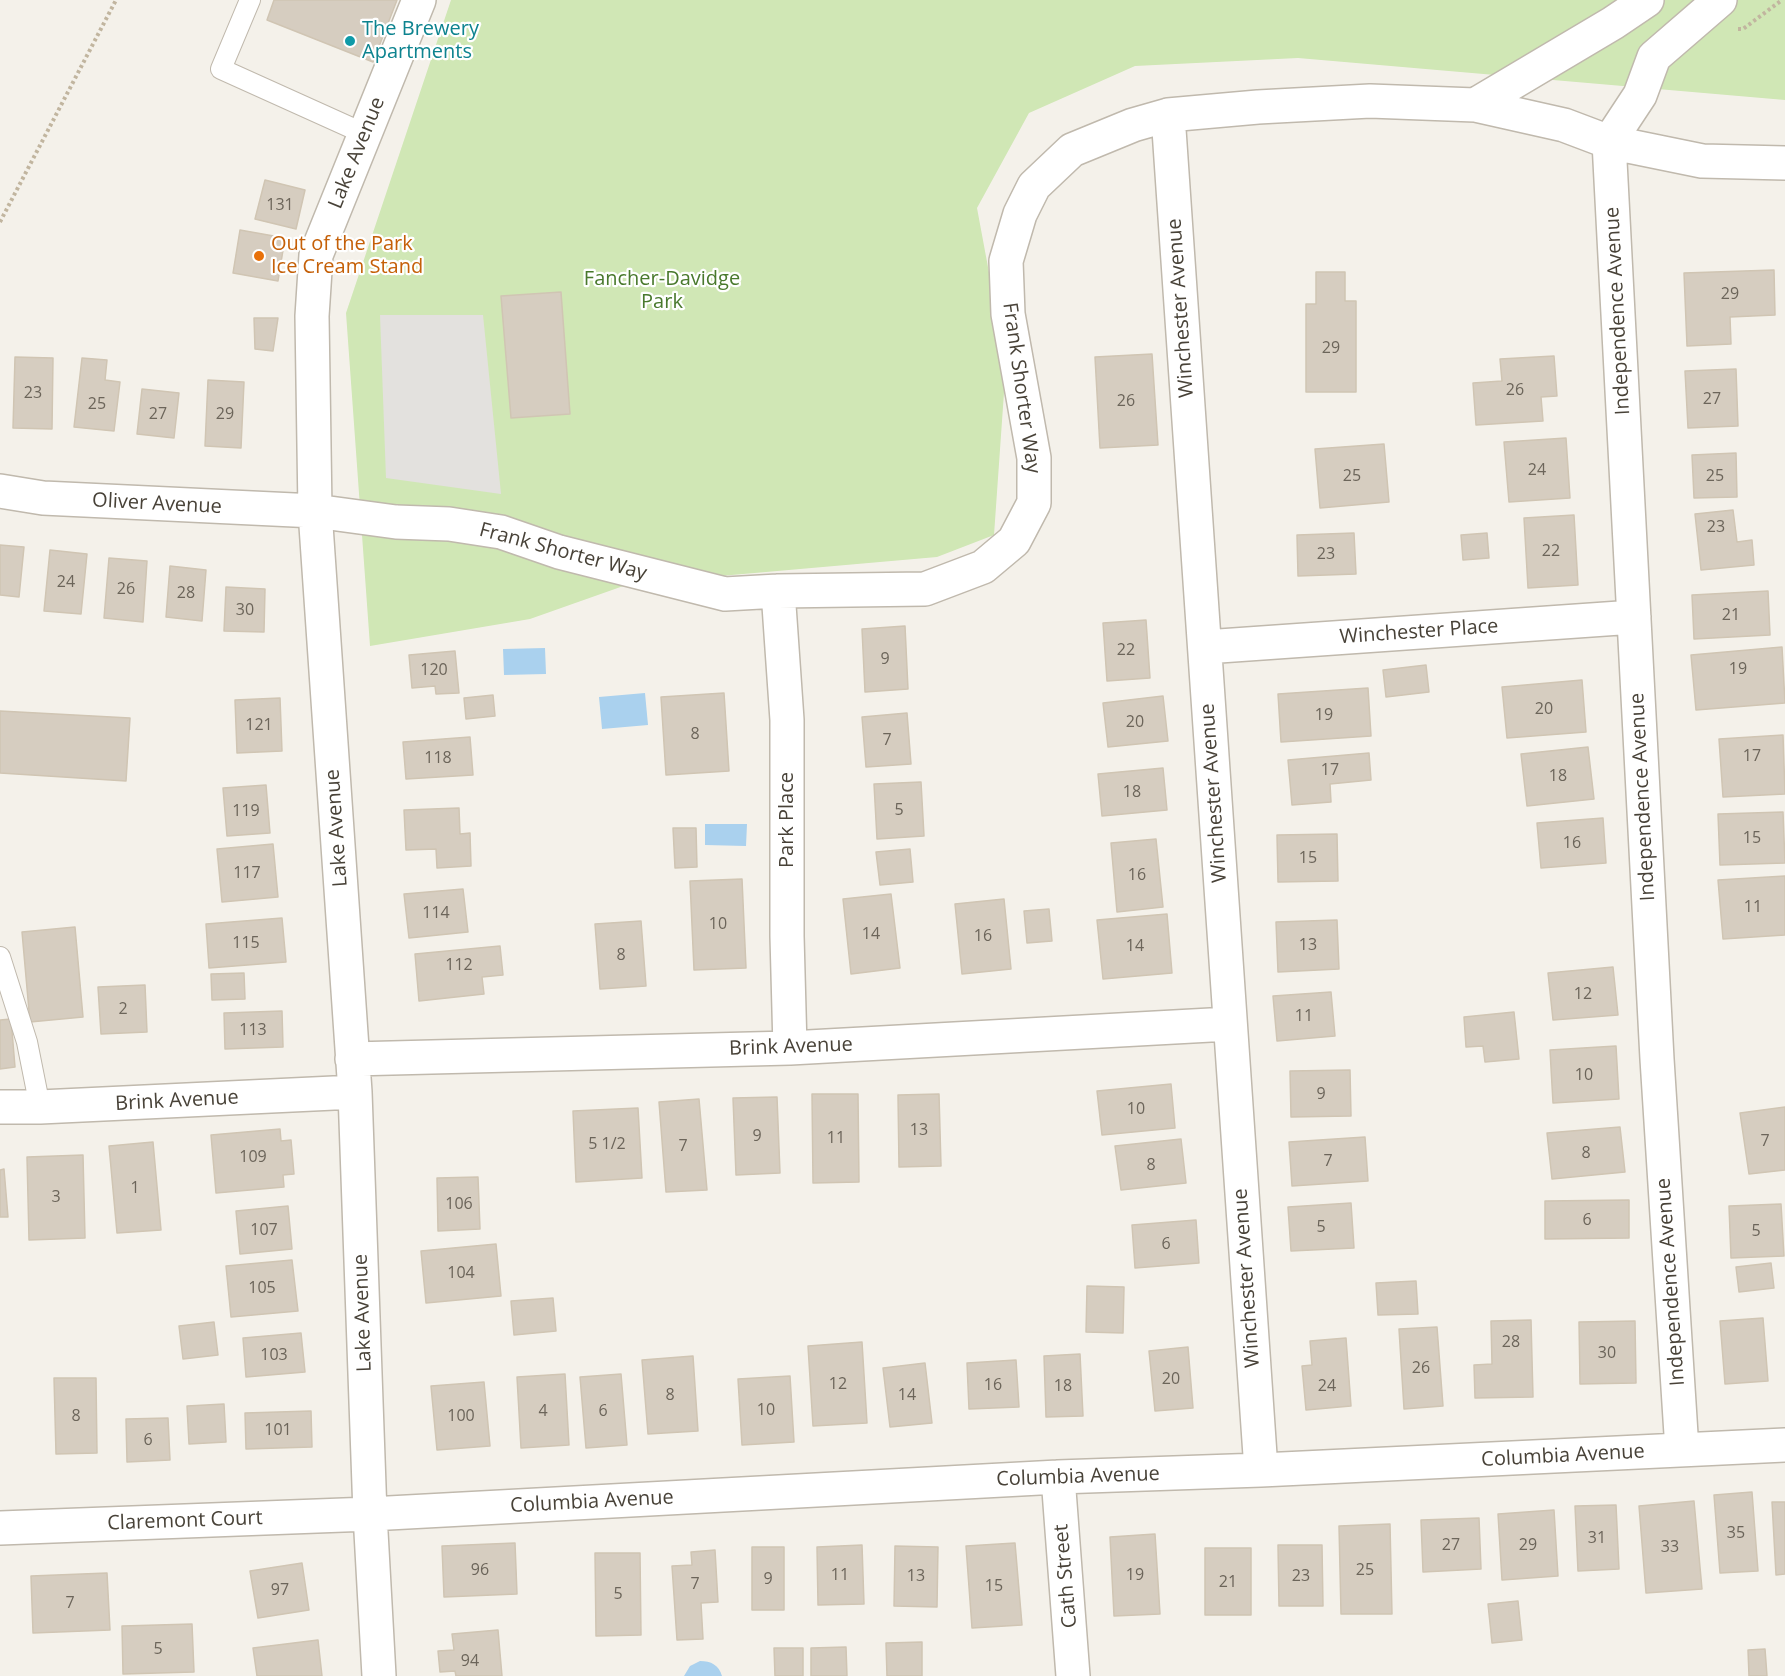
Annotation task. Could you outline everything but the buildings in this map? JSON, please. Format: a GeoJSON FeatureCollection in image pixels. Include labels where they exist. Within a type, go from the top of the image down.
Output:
{"type":"FeatureCollection","features":[{"type":"Feature","properties":{"kind":"street","name":"Lake Avenue"},"geometry":{"type":"LineString","coordinates":[[379,1676],[370,1514],[355,1092],[315,511],[312,316],[316,255],[419,0]]}},
{"type":"Feature","properties":{"kind":"street"},"geometry":{"type":"LineString","coordinates":[[1475,105],[1613,23],[1647,0]]}},
{"type":"Feature","properties":{"kind":"street"},"geometry":{"type":"LineString","coordinates":[[1609,142],[1640,95],[1654,57],[1720,0]]}},
{"type":"Feature","properties":{"kind":"street","name":"Frank Shorter Way"},"geometry":{"type":"LineString","coordinates":[[315,511],[396,522],[449,524],[501,532],[559,552],[725,594],[925,589],[983,567],[1014,541],[1034,503],[1034,458],[1008,314],[1006,261],[1020,214],[1034,186],[1072,150],[1168,115],[1370,101],[1475,105],[1564,125],[1609,142],[1702,161],[1785,163]]}},
{"type":"Feature","properties":{"kind":"street","name":"Winchester Avenue"},"geometry":{"type":"LineString","coordinates":[[1168,115],[1261,1470]]}},
{"type":"Feature","properties":{"kind":"street","name":"Independence Avenue"},"geometry":{"type":"LineString","coordinates":[[1609,142],[1657,1059],[1682,1450]]}},
{"type":"Feature","properties":{"kind":"street","name":"Oliver Avenue"},"geometry":{"type":"LineString","coordinates":[[0,491],[43,498],[315,511]]}},
{"type":"Feature","properties":{"kind":"street","name":"Park Place"},"geometry":{"type":"LineString","coordinates":[[778,591],[787,720],[787,936],[790,1048]]}},
{"type":"Feature","properties":{"kind":"street","name":"Winchester Place"},"geometry":{"type":"LineString","coordinates":[[1205,647],[1634,617]]}},
{"type":"Feature","properties":{"kind":"street","name":"Brink Avenue"},"geometry":{"type":"LineString","coordinates":[[352,1059],[790,1048],[1229,1024]]}},
{"type":"Feature","properties":{"kind":"street","name":"Brink Avenue"},"geometry":{"type":"LineString","coordinates":[[0,1107],[355,1092]]}},
{"type":"Feature","properties":{"kind":"street","name":"Columbia Avenue"},"geometry":{"type":"LineString","coordinates":[[370,1514],[1058,1477],[1261,1470],[1785,1445]]}},
{"type":"Feature","properties":{"kind":"street","name":"Cath Street"},"geometry":{"type":"LineString","coordinates":[[1058,1477],[1074,1676]]}},
{"type":"Feature","properties":{"kind":"street","name":"Claremont Court"},"geometry":{"type":"LineString","coordinates":[[0,1528],[370,1514]]}},
{"type":"Feature","properties":{"kind":"lane"},"geometry":{"type":"LineString","coordinates":[[250,0],[221,69],[365,134]]}},
{"type":"Feature","properties":{"kind":"lane"},"geometry":{"type":"LineString","coordinates":[[0,957],[27,1042],[40,1107]]}},
{"type":"Feature","properties":{"kind":"path"},"geometry":{"type":"LineString","coordinates":[[0,222],[116,0]]}},
{"type":"Feature","properties":{"kind":"green space","name":"Fancher-Davidge Park"},"geometry":{"type":"Polygon","coordinates":[[[451,0],[1785,0],[1785,100],[1298,58],[1135,66],[1029,113],[977,208],[1006,364],[994,535],[937,557],[629,584],[530,619],[370,646],[346,313],[451,0]]]}},
{"type":"Feature","properties":{"kind":"shaded area"},"geometry":{"type":"Polygon","coordinates":[[[380,315],[483,315],[501,494],[386,478],[380,315]]]}},
{"type":"Feature","properties":{"kind":"water"},"geometry":{"type":"Polygon","coordinates":[[[545,648],[546,674],[504,675],[503,649],[545,648]]]}},
{"type":"Feature","properties":{"kind":"water"},"geometry":{"type":"Polygon","coordinates":[[[645,693],[648,725],[602,729],[599,697],[645,693]]]}},
{"type":"Feature","properties":{"kind":"water"},"geometry":{"type":"Polygon","coordinates":[[[705,824],[747,824],[746,846],[705,845],[705,824]]]}},
{"type":"Feature","properties":{"kind":"water"},"geometry":{"type":"Polygon","coordinates":[[[700,1661],[714,1664],[722,1676],[684,1676],[690,1666],[700,1661]]]}},
{"type":"Feature","properties":{"kind":"place","name":"The Brewery Apartments"},"geometry":{"type":"Point","coordinates":[350,41]}},
{"type":"Feature","properties":{"kind":"place","name":"Out of the Park Ice Cream Stand"},"geometry":{"type":"Point","coordinates":[259,256]}}]}
